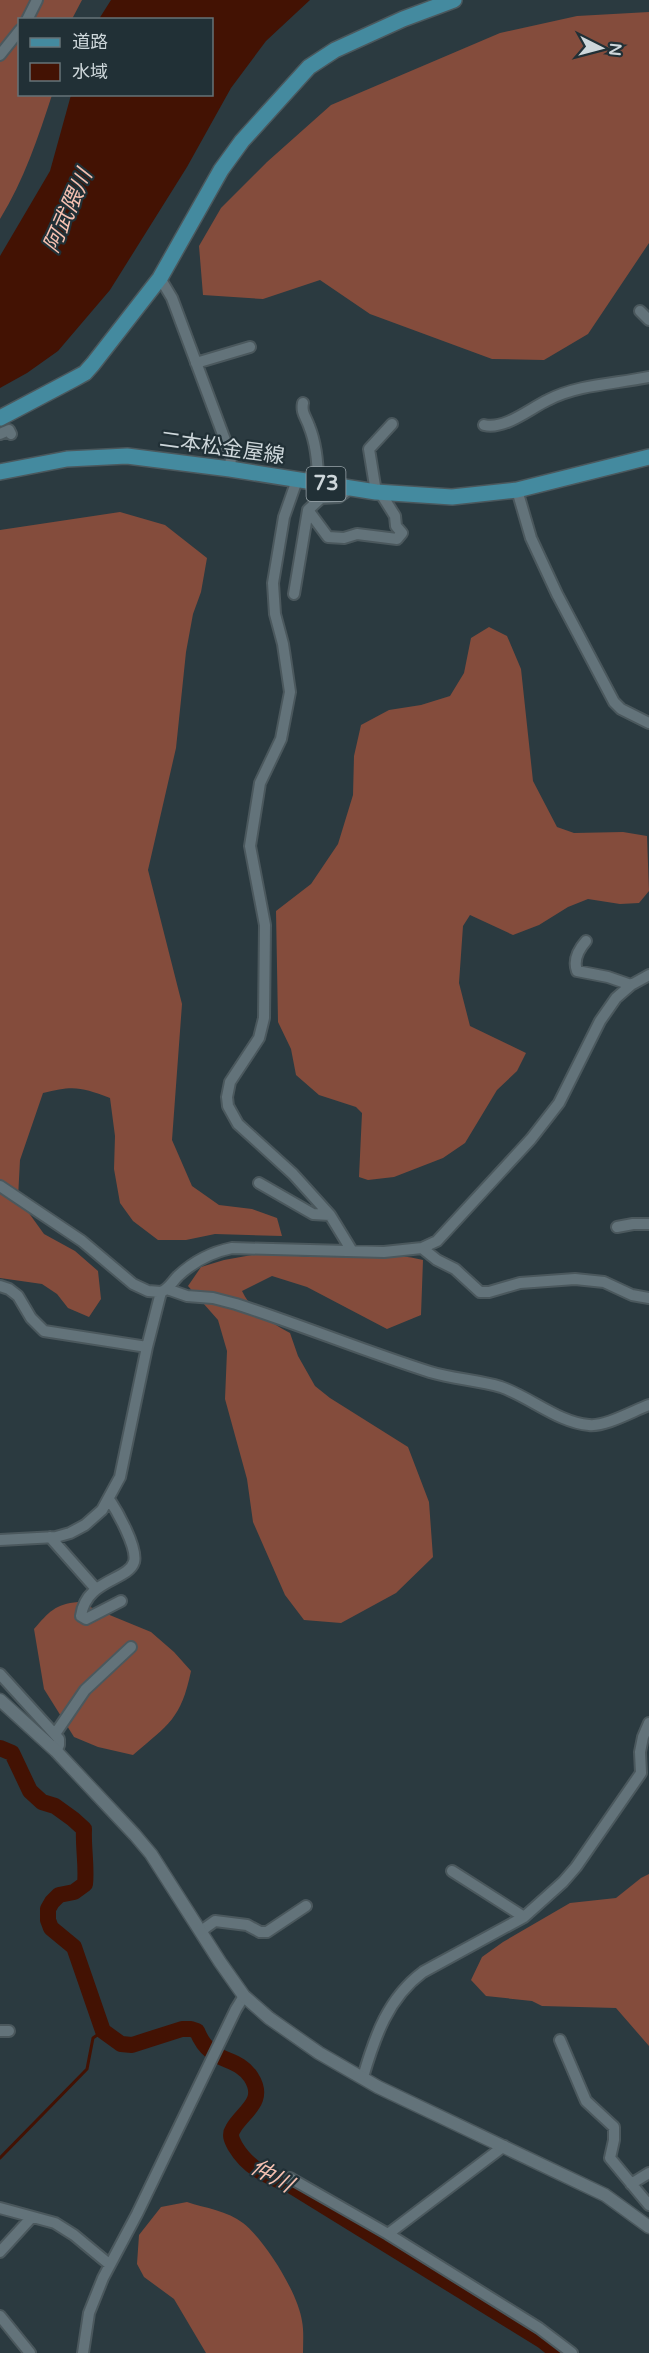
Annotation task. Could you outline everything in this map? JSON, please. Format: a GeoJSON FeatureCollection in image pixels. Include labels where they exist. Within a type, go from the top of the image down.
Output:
{"type":"FeatureCollection","features":[{"type":"Feature","properties":{"kind":"main road"},"geometry":{"type":"LineString","coordinates":[[0,418],[85,373],[160,278],[221,170],[242,141],[309,66],[335,50],[454,0]]}},
{"type":"Feature","properties":{"kind":"main road","name":"二本松金屋線"},"geometry":{"type":"LineString","coordinates":[[0,472],[67,459],[109,456],[152,458],[378,492],[452,497],[517,490],[649,456]]}},
{"type":"Feature","properties":{"kind":"street"},"geometry":{"type":"LineString","coordinates":[[28,18],[37,0]]}},
{"type":"Feature","properties":{"kind":"street"},"geometry":{"type":"LineString","coordinates":[[0,55],[18,32]]}},
{"type":"Feature","properties":{"kind":"street"},"geometry":{"type":"LineString","coordinates":[[160,278],[172,298],[231,456],[230,469]]}},
{"type":"Feature","properties":{"kind":"street"},"geometry":{"type":"LineString","coordinates":[[640,311],[649,320]]}},
{"type":"Feature","properties":{"kind":"street"},"geometry":{"type":"LineString","coordinates":[[196,363],[250,347]]}},
{"type":"Feature","properties":{"kind":"street"},"geometry":{"type":"LineString","coordinates":[[484,425],[490,427],[501,424],[574,389],[649,377]]}},
{"type":"Feature","properties":{"kind":"street"},"geometry":{"type":"LineString","coordinates":[[303,404],[302,411],[313,439],[318,483]]}},
{"type":"Feature","properties":{"kind":"street"},"geometry":{"type":"LineString","coordinates":[[308,510],[328,537],[344,538],[357,534],[397,539],[402,533],[396,526],[395,516],[378,492],[369,449],[392,424]]}},
{"type":"Feature","properties":{"kind":"street"},"geometry":{"type":"LineString","coordinates":[[297,480],[284,517],[273,583],[275,614],[283,644],[290,692],[282,739],[260,783],[250,846],[265,925],[264,1018],[259,1038],[230,1082],[227,1096],[228,1106],[238,1124],[293,1174],[330,1215],[352,1251]]}},
{"type":"Feature","properties":{"kind":"street"},"geometry":{"type":"LineString","coordinates":[[294,594],[308,510],[321,498],[339,497],[351,488]]}},
{"type":"Feature","properties":{"kind":"street"},"geometry":{"type":"LineString","coordinates":[[517,490],[531,538],[614,702],[621,710],[649,723]]}},
{"type":"Feature","properties":{"kind":"street"},"geometry":{"type":"LineString","coordinates":[[586,940],[578,953],[575,964],[577,971],[608,977],[630,985]]}},
{"type":"Feature","properties":{"kind":"street"},"geometry":{"type":"LineString","coordinates":[[0,1540],[50,1537],[70,1533],[85,1525],[102,1510],[120,1477],[147,1347],[164,1291],[177,1276],[199,1260],[224,1250],[243,1248],[384,1252],[430,1245],[444,1236],[531,1139],[559,1103],[616,998],[630,985],[649,975]]}},
{"type":"Feature","properties":{"kind":"street"},"geometry":{"type":"LineString","coordinates":[[259,1183],[313,1214],[330,1215]]}},
{"type":"Feature","properties":{"kind":"street"},"geometry":{"type":"LineString","coordinates":[[0,1186],[82,1240],[133,1284],[148,1291],[213,1298],[236,1304],[432,1372],[501,1387],[529,1398],[575,1422],[588,1425],[603,1423],[649,1405]]}},
{"type":"Feature","properties":{"kind":"street"},"geometry":{"type":"LineString","coordinates":[[617,1227],[649,1224]]}},
{"type":"Feature","properties":{"kind":"street"},"geometry":{"type":"LineString","coordinates":[[422,1248],[437,1260],[455,1269],[480,1292],[489,1292],[520,1283],[575,1280],[604,1282],[632,1295],[649,1298]]}},
{"type":"Feature","properties":{"kind":"street"},"geometry":{"type":"LineString","coordinates":[[0,1286],[18,1296],[38,1326],[44,1331],[147,1347]]}},
{"type":"Feature","properties":{"kind":"street"},"geometry":{"type":"LineString","coordinates":[[109,1498],[130,1543],[134,1560],[130,1568],[96,1589],[81,1616],[86,1619],[121,1601]]}},
{"type":"Feature","properties":{"kind":"street"},"geometry":{"type":"LineString","coordinates":[[50,1537],[96,1589]]}},
{"type":"Feature","properties":{"kind":"street"},"geometry":{"type":"LineString","coordinates":[[55,1734],[85,1690],[131,1647]]}},
{"type":"Feature","properties":{"kind":"street"},"geometry":{"type":"LineString","coordinates":[[0,1674],[55,1734],[60,1742],[56,1751]]}},
{"type":"Feature","properties":{"kind":"street"},"geometry":{"type":"LineString","coordinates":[[0,1700],[56,1751],[140,1841],[244,1996],[269,2018],[300,2040],[397,2096],[605,2194],[649,2227]]}},
{"type":"Feature","properties":{"kind":"street"},"geometry":{"type":"LineString","coordinates":[[363,2077],[373,2041],[387,2012],[409,1983],[423,1972],[525,1917],[576,1867],[645,1768],[642,1737],[649,1723]]}},
{"type":"Feature","properties":{"kind":"street"},"geometry":{"type":"LineString","coordinates":[[452,1871],[525,1917]]}},
{"type":"Feature","properties":{"kind":"street"},"geometry":{"type":"LineString","coordinates":[[201,1931],[215,1921],[247,1925],[260,1932],[267,1932],[306,1906]]}},
{"type":"Feature","properties":{"kind":"street"},"geometry":{"type":"LineString","coordinates":[[83,2353],[89,2313],[109,2264],[137,2214],[244,1996]]}},
{"type":"Feature","properties":{"kind":"street"},"geometry":{"type":"LineString","coordinates":[[560,2040],[586,2101],[614,2127],[610,2158],[649,2205]]}},
{"type":"Feature","properties":{"kind":"street"},"geometry":{"type":"LineString","coordinates":[[388,2234],[504,2146]]}},
{"type":"Feature","properties":{"kind":"street"},"geometry":{"type":"LineString","coordinates":[[631,2184],[649,2173]]}},
{"type":"Feature","properties":{"kind":"street"},"geometry":{"type":"LineString","coordinates":[[290,2178],[388,2234],[553,2337],[572,2353]]}},
{"type":"Feature","properties":{"kind":"street"},"geometry":{"type":"LineString","coordinates":[[0,2208],[55,2223],[75,2235],[109,2264]]}},
{"type":"Feature","properties":{"kind":"street"},"geometry":{"type":"LineString","coordinates":[[0,2252],[31,2218]]}},
{"type":"Feature","properties":{"kind":"street"},"geometry":{"type":"LineString","coordinates":[[0,2316],[30,2353]]}},
{"type":"Feature","properties":{"kind":"shaded area"},"geometry":{"type":"Polygon","coordinates":[[[0,0],[82,0],[73,18],[18,18],[18,96],[52,96],[23,174],[0,219],[0,0]]]}},
{"type":"Feature","properties":{"kind":"shaded area"},"geometry":{"type":"Polygon","coordinates":[[[649,12],[649,243],[588,334],[544,360],[492,359],[370,314],[320,280],[263,299],[203,295],[199,246],[221,208],[267,162],[331,105],[500,33],[577,16],[649,12]]]}},
{"type":"Feature","properties":{"kind":"shaded area"},"geometry":{"type":"Polygon","coordinates":[[[120,512],[165,525],[207,558],[186,652],[176,748],[148,870],[182,1004],[172,1140],[192,1186],[219,1205],[252,1209],[277,1218],[282,1236],[215,1234],[186,1240],[158,1240],[133,1221],[120,1203],[114,1169],[115,1136],[110,1098],[77,1088],[43,1093],[20,1160],[18,1198],[44,1234],[75,1251],[98,1271],[101,1299],[89,1317],[68,1308],[57,1294],[42,1284],[0,1278],[0,530],[120,512]]]}},
{"type":"Feature","properties":{"kind":"shaded area"},"geometry":{"type":"Polygon","coordinates":[[[489,627],[507,636],[521,669],[533,781],[557,827],[574,833],[623,832],[647,836],[649,891],[639,903],[620,904],[588,899],[568,907],[539,925],[513,935],[470,915],[463,926],[459,983],[470,1026],[526,1053],[517,1071],[497,1090],[465,1143],[443,1158],[394,1177],[368,1180],[359,1177],[362,1113],[356,1107],[319,1095],[296,1075],[291,1049],[278,1022],[276,911],[311,884],[338,844],[353,795],[354,756],[361,725],[389,710],[421,705],[450,696],[464,673],[471,638],[489,627]]]}},
{"type":"Feature","properties":{"kind":"shaded area"},"geometry":{"type":"Polygon","coordinates":[[[263,1253],[310,1257],[381,1255],[423,1260],[421,1315],[387,1329],[307,1287],[272,1276],[242,1291],[256,1311],[290,1333],[298,1356],[315,1386],[330,1398],[408,1447],[429,1502],[433,1557],[396,1593],[341,1623],[304,1620],[285,1595],[253,1522],[247,1479],[225,1399],[227,1351],[218,1320],[188,1286],[201,1267],[263,1253]]]}},
{"type":"Feature","properties":{"kind":"shaded area"},"geometry":{"type":"Polygon","coordinates":[[[78,1602],[151,1632],[191,1671],[183,1700],[172,1719],[133,1755],[98,1747],[74,1737],[44,1689],[34,1629],[53,1610],[78,1602]]]}},
{"type":"Feature","properties":{"kind":"shaded area"},"geometry":{"type":"Polygon","coordinates":[[[649,1874],[649,2046],[616,2008],[542,2006],[532,2001],[486,1996],[471,1980],[482,1957],[503,1942],[570,1903],[616,1898],[649,1874]]]}},
{"type":"Feature","properties":{"kind":"shaded area"},"geometry":{"type":"Polygon","coordinates":[[[187,2202],[237,2219],[261,2242],[287,2282],[299,2309],[303,2329],[303,2353],[206,2353],[174,2299],[144,2277],[137,2264],[139,2235],[161,2207],[187,2202]]]}},
{"type":"Feature","properties":{"kind":"water","name":"阿武隈川"},"geometry":{"type":"Polygon","coordinates":[[[111,0],[310,0],[266,41],[231,88],[187,167],[110,290],[58,351],[27,373],[0,388],[0,256],[50,171],[71,96],[213,96],[213,18],[100,18],[111,0]]]}},
{"type":"Feature","properties":{"kind":"waterway","name":"仲川"},"geometry":{"type":"LineString","coordinates":[[0,1748],[12,1753],[30,1791],[42,1802],[55,1806],[84,1829],[85,1884],[74,1892],[59,1895],[48,1909],[48,1920],[51,1928],[74,1947],[103,2031],[121,2044],[132,2045],[182,2029],[197,2031],[209,2050],[245,2070],[255,2086],[255,2100],[237,2123],[231,2135],[240,2154],[252,2166],[265,2175],[290,2185],[543,2341],[558,2353]]}},
{"type":"Feature","properties":{"kind":"waterway"},"geometry":{"type":"LineString","coordinates":[[0,2158],[87,2069],[93,2038],[103,2031]]}}]}
